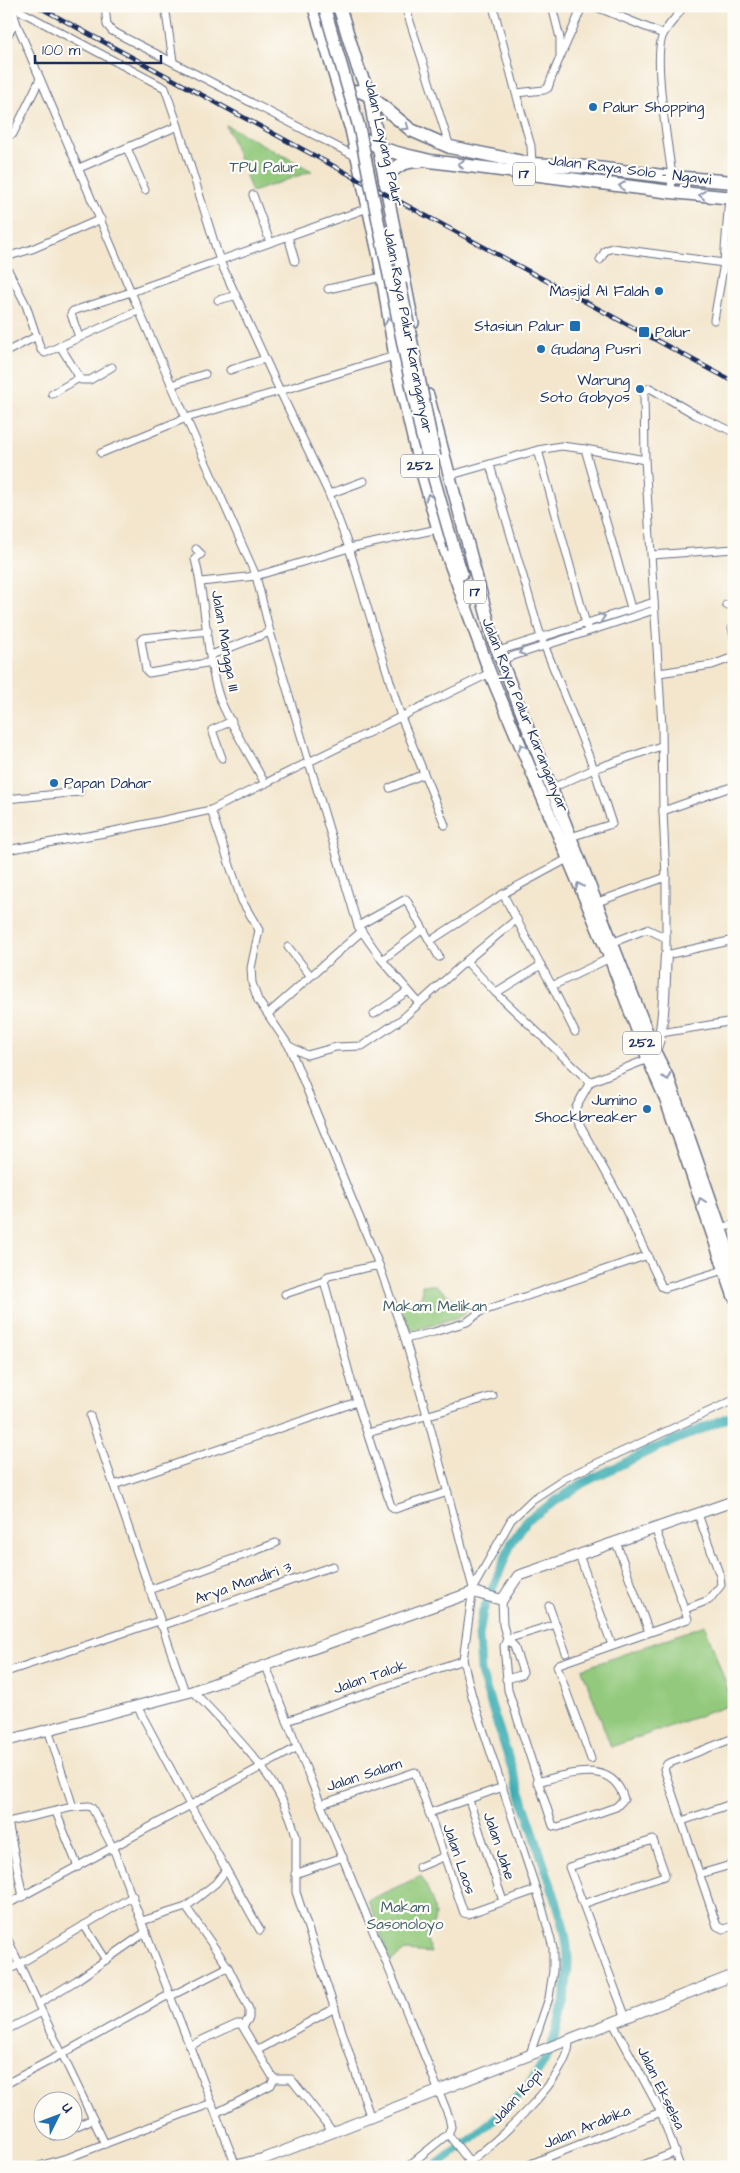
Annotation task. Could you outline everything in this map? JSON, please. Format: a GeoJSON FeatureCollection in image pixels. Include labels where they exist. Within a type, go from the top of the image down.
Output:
{"type":"FeatureCollection","features":[{"type":"Feature","properties":{"kind":"highway"},"geometry":{"type":"LineString","coordinates":[[314,6],[350,125]]}},
{"type":"Feature","properties":{"kind":"highway","name":"Jalan Raya Solo - Ngawi"},"geometry":{"type":"LineString","coordinates":[[339,6],[358,68],[370,96],[410,130],[450,147],[532,164],[586,167],[672,178],[734,182]]}},
{"type":"Feature","properties":{"kind":"highway"},"geometry":{"type":"LineString","coordinates":[[336,74],[342,77],[349,77],[358,68]]}},
{"type":"Feature","properties":{"kind":"highway"},"geometry":{"type":"LineString","coordinates":[[343,100],[356,91],[370,96],[378,146]]}},
{"type":"Feature","properties":{"kind":"highway","name":"Jalan Raya Solo - Ngawi"},"geometry":{"type":"LineString","coordinates":[[350,125],[363,140],[430,161],[732,198]]}},
{"type":"Feature","properties":{"kind":"highway"},"geometry":{"type":"LineString","coordinates":[[385,181],[391,171],[402,164],[414,160],[430,161]]}},
{"type":"Feature","properties":{"kind":"main road","name":"Jalan Layang Palur"},"geometry":{"type":"LineString","coordinates":[[324,6],[359,127],[421,433],[458,548],[492,635]]}},
{"type":"Feature","properties":{"kind":"main road","name":"Jalan Layang Palur"},"geometry":{"type":"LineString","coordinates":[[331,6],[358,96],[384,208],[432,445],[475,620],[477,636]]}},
{"type":"Feature","properties":{"kind":"main road","name":"Jalan Raya Palur Karanganyar"},"geometry":{"type":"LineString","coordinates":[[350,125],[382,277],[394,356],[418,459],[438,529],[490,673],[546,791]]}},
{"type":"Feature","properties":{"kind":"main road","name":"Jalan Raya Palur Karanganyar"},"geometry":{"type":"LineString","coordinates":[[378,146],[418,352],[448,476],[492,635],[546,791],[608,944],[731,1268],[734,1297]]}},
{"type":"Feature","properties":{"kind":"main road"},"geometry":{"type":"LineString","coordinates":[[378,257],[384,250],[391,249],[400,253]]}},
{"type":"Feature","properties":{"kind":"street"},"geometry":{"type":"LineString","coordinates":[[12,6],[16,22],[101,219],[138,311],[256,576],[270,632],[360,928],[382,960],[419,1003]]}},
{"type":"Feature","properties":{"kind":"street"},"geometry":{"type":"LineString","coordinates":[[12,6],[165,88],[220,261],[234,296],[329,494],[349,548],[401,717],[445,825]]}},
{"type":"Feature","properties":{"kind":"street"},"geometry":{"type":"LineString","coordinates":[[105,6],[106,21],[112,31],[358,157]]}},
{"type":"Feature","properties":{"kind":"street"},"geometry":{"type":"LineString","coordinates":[[165,6],[173,61]]}},
{"type":"Feature","properties":{"kind":"street"},"geometry":{"type":"LineString","coordinates":[[405,6],[450,147]]}},
{"type":"Feature","properties":{"kind":"street"},"geometry":{"type":"LineString","coordinates":[[493,6],[531,146],[532,164]]}},
{"type":"Feature","properties":{"kind":"street"},"geometry":{"type":"LineString","coordinates":[[552,6],[560,38],[560,54]]}},
{"type":"Feature","properties":{"kind":"street"},"geometry":{"type":"LineString","coordinates":[[516,93],[547,89],[560,54],[570,38],[582,6]]}},
{"type":"Feature","properties":{"kind":"street"},"geometry":{"type":"LineString","coordinates":[[594,6],[663,34]]}},
{"type":"Feature","properties":{"kind":"street"},"geometry":{"type":"LineString","coordinates":[[671,192],[672,178],[659,54],[663,34],[683,6]]}},
{"type":"Feature","properties":{"kind":"street"},"geometry":{"type":"LineString","coordinates":[[6,38],[16,22]]}},
{"type":"Feature","properties":{"kind":"street"},"geometry":{"type":"LineString","coordinates":[[14,134],[40,78]]}},
{"type":"Feature","properties":{"kind":"street"},"geometry":{"type":"LineString","coordinates":[[79,168],[178,126]]}},
{"type":"Feature","properties":{"kind":"street"},"geometry":{"type":"LineString","coordinates":[[127,148],[145,190]]}},
{"type":"Feature","properties":{"kind":"street"},"geometry":{"type":"LineString","coordinates":[[253,195],[270,242]]}},
{"type":"Feature","properties":{"kind":"street"},"geometry":{"type":"LineString","coordinates":[[714,320],[724,263],[732,198]]}},
{"type":"Feature","properties":{"kind":"street"},"geometry":{"type":"LineString","coordinates":[[79,337],[71,314],[73,312],[368,208]]}},
{"type":"Feature","properties":{"kind":"street"},"geometry":{"type":"LineString","coordinates":[[6,257],[32,249],[101,219]]}},
{"type":"Feature","properties":{"kind":"street"},"geometry":{"type":"LineString","coordinates":[[288,236],[295,261]]}},
{"type":"Feature","properties":{"kind":"street"},"geometry":{"type":"LineString","coordinates":[[600,260],[604,251],[612,248],[724,263]]}},
{"type":"Feature","properties":{"kind":"street"},"geometry":{"type":"LineString","coordinates":[[6,266],[26,305],[41,350],[45,353],[138,311]]}},
{"type":"Feature","properties":{"kind":"street"},"geometry":{"type":"LineString","coordinates":[[328,289],[382,277]]}},
{"type":"Feature","properties":{"kind":"street"},"geometry":{"type":"LineString","coordinates":[[218,300],[234,296]]}},
{"type":"Feature","properties":{"kind":"street"},"geometry":{"type":"LineString","coordinates":[[6,352],[37,336]]}},
{"type":"Feature","properties":{"kind":"street"},"geometry":{"type":"LineString","coordinates":[[60,346],[79,378]]}},
{"type":"Feature","properties":{"kind":"street"},"geometry":{"type":"LineString","coordinates":[[101,453],[186,418],[394,356]]}},
{"type":"Feature","properties":{"kind":"street"},"geometry":{"type":"LineString","coordinates":[[230,370],[265,359]]}},
{"type":"Feature","properties":{"kind":"street"},"geometry":{"type":"LineString","coordinates":[[52,394],[79,378],[90,380],[112,367]]}},
{"type":"Feature","properties":{"kind":"street"},"geometry":{"type":"LineString","coordinates":[[172,385],[205,374]]}},
{"type":"Feature","properties":{"kind":"street"},"geometry":{"type":"LineString","coordinates":[[731,1268],[664,1288],[621,1200],[576,1116],[576,1107],[590,1082],[651,1055],[661,1033],[666,955],[666,878],[659,673],[645,460],[644,391],[647,388],[696,415],[734,432]]}},
{"type":"Feature","properties":{"kind":"street"},"geometry":{"type":"LineString","coordinates":[[448,476],[538,450],[561,446],[645,460]]}},
{"type":"Feature","properties":{"kind":"street"},"geometry":{"type":"LineString","coordinates":[[585,449],[631,608]]}},
{"type":"Feature","properties":{"kind":"street"},"geometry":{"type":"LineString","coordinates":[[538,450],[588,631]]}},
{"type":"Feature","properties":{"kind":"street"},"geometry":{"type":"LineString","coordinates":[[490,465],[541,637],[594,770],[612,824],[565,838]]}},
{"type":"Feature","properties":{"kind":"street"},"geometry":{"type":"LineString","coordinates":[[329,494],[364,481]]}},
{"type":"Feature","properties":{"kind":"street"},"geometry":{"type":"LineString","coordinates":[[201,582],[256,576],[349,548],[438,529]]}},
{"type":"Feature","properties":{"kind":"street","name":"Jalan Mangga III"},"geometry":{"type":"LineString","coordinates":[[196,549],[200,554],[195,559],[201,582],[211,658],[220,699],[265,784]]}},
{"type":"Feature","properties":{"kind":"street"},"geometry":{"type":"LineString","coordinates":[[652,555],[734,549]]}},
{"type":"Feature","properties":{"kind":"street"},"geometry":{"type":"LineString","coordinates":[[500,656],[541,637],[654,602]]}},
{"type":"Feature","properties":{"kind":"street"},"geometry":{"type":"LineString","coordinates":[[500,656],[544,645],[654,610]]}},
{"type":"Feature","properties":{"kind":"street"},"geometry":{"type":"LineString","coordinates":[[732,627],[734,638]]}},
{"type":"Feature","properties":{"kind":"street"},"geometry":{"type":"LineString","coordinates":[[208,631],[143,638],[141,640],[146,670],[149,673],[211,658],[270,632]]}},
{"type":"Feature","properties":{"kind":"street"},"geometry":{"type":"LineString","coordinates":[[659,673],[712,664],[734,657]]}},
{"type":"Feature","properties":{"kind":"street"},"geometry":{"type":"LineString","coordinates":[[6,850],[105,833],[211,810],[490,673]]}},
{"type":"Feature","properties":{"kind":"street"},"geometry":{"type":"LineString","coordinates":[[222,758],[212,730],[232,721]]}},
{"type":"Feature","properties":{"kind":"street"},"geometry":{"type":"LineString","coordinates":[[546,791],[594,770],[661,746]]}},
{"type":"Feature","properties":{"kind":"street"},"geometry":{"type":"LineString","coordinates":[[390,788],[424,774]]}},
{"type":"Feature","properties":{"kind":"street"},"geometry":{"type":"LineString","coordinates":[[663,811],[734,786]]}},
{"type":"Feature","properties":{"kind":"street"},"geometry":{"type":"LineString","coordinates":[[6,799],[80,792]]}},
{"type":"Feature","properties":{"kind":"street"},"geometry":{"type":"LineString","coordinates":[[211,810],[242,901],[259,930],[251,973],[258,1000],[261,1006],[269,1013],[289,1046],[380,1265],[405,1339],[427,1415],[474,1591]]}},
{"type":"Feature","properties":{"kind":"street"},"geometry":{"type":"LineString","coordinates":[[430,941],[503,894],[572,857]]}},
{"type":"Feature","properties":{"kind":"street"},"geometry":{"type":"LineString","coordinates":[[592,904],[666,878]]}},
{"type":"Feature","properties":{"kind":"street"},"geometry":{"type":"LineString","coordinates":[[503,894],[575,1032]]}},
{"type":"Feature","properties":{"kind":"street"},"geometry":{"type":"LineString","coordinates":[[269,1013],[360,928],[406,899],[439,957]]}},
{"type":"Feature","properties":{"kind":"street"},"geometry":{"type":"LineString","coordinates":[[289,1046],[307,1055],[336,1047],[359,1048],[402,1019],[466,961],[517,919]]}},
{"type":"Feature","properties":{"kind":"street"},"geometry":{"type":"LineString","coordinates":[[382,960],[423,929]]}},
{"type":"Feature","properties":{"kind":"street"},"geometry":{"type":"LineString","coordinates":[[608,944],[648,929],[666,938]]}},
{"type":"Feature","properties":{"kind":"street"},"geometry":{"type":"LineString","coordinates":[[666,955],[732,941],[734,949]]}},
{"type":"Feature","properties":{"kind":"street"},"geometry":{"type":"LineString","coordinates":[[288,947],[310,975]]}},
{"type":"Feature","properties":{"kind":"street"},"geometry":{"type":"LineString","coordinates":[[552,986],[613,957]]}},
{"type":"Feature","properties":{"kind":"street"},"geometry":{"type":"LineString","coordinates":[[466,961],[590,1082]]}},
{"type":"Feature","properties":{"kind":"street"},"geometry":{"type":"LineString","coordinates":[[496,992],[541,965]]}},
{"type":"Feature","properties":{"kind":"street"},"geometry":{"type":"LineString","coordinates":[[374,1014],[408,992]]}},
{"type":"Feature","properties":{"kind":"street"},"geometry":{"type":"LineString","coordinates":[[661,1033],[734,1021]]}},
{"type":"Feature","properties":{"kind":"street"},"geometry":{"type":"LineString","coordinates":[[715,1228],[734,1224]]}},
{"type":"Feature","properties":{"kind":"street"},"geometry":{"type":"LineString","coordinates":[[405,1339],[467,1322],[480,1312],[648,1255]]}},
{"type":"Feature","properties":{"kind":"street"},"geometry":{"type":"LineString","coordinates":[[285,1294],[324,1281],[328,1276],[380,1265]]}},
{"type":"Feature","properties":{"kind":"street"},"geometry":{"type":"LineString","coordinates":[[324,1281],[357,1402],[392,1508],[448,1492]]}},
{"type":"Feature","properties":{"kind":"street"},"geometry":{"type":"LineString","coordinates":[[368,1433],[492,1396]]}},
{"type":"Feature","properties":{"kind":"street"},"geometry":{"type":"LineString","coordinates":[[533,2053],[549,1998],[553,1970],[553,1948],[503,1787],[472,1696],[463,1660],[474,1591],[511,1520],[546,1490],[565,1478],[734,1400]]}},
{"type":"Feature","properties":{"kind":"street"},"geometry":{"type":"LineString","coordinates":[[114,1485],[357,1402]]}},
{"type":"Feature","properties":{"kind":"street"},"geometry":{"type":"LineString","coordinates":[[90,1416],[160,1623],[190,1692],[262,1765],[277,1791],[294,1828],[296,1836],[294,1874],[299,1903],[370,2116]]}},
{"type":"Feature","properties":{"kind":"street"},"geometry":{"type":"LineString","coordinates":[[506,1679],[521,1675],[523,1672],[514,1646],[507,1638],[500,1599],[518,1576],[734,1502]]}},
{"type":"Feature","properties":{"kind":"street"},"geometry":{"type":"LineString","coordinates":[[685,1609],[709,1600],[721,1585],[720,1576],[698,1514]]}},
{"type":"Feature","properties":{"kind":"street"},"geometry":{"type":"LineString","coordinates":[[591,1759],[557,1666],[688,1618],[655,1528]]}},
{"type":"Feature","properties":{"kind":"street"},"geometry":{"type":"LineString","coordinates":[[616,1542],[649,1632]]}},
{"type":"Feature","properties":{"kind":"street"},"geometry":{"type":"LineString","coordinates":[[149,1590],[276,1543]]}},
{"type":"Feature","properties":{"kind":"street"},"geometry":{"type":"LineString","coordinates":[[579,1555],[612,1645]]}},
{"type":"Feature","properties":{"kind":"street","name":"Arya Mandiri 3"},"geometry":{"type":"LineString","coordinates":[[6,1672],[333,1566]]}},
{"type":"Feature","properties":{"kind":"street"},"geometry":{"type":"LineString","coordinates":[[6,1741],[190,1692],[474,1591],[500,1599]]}},
{"type":"Feature","properties":{"kind":"street"},"geometry":{"type":"LineString","coordinates":[[549,1606],[566,1653]]}},
{"type":"Feature","properties":{"kind":"street"},"geometry":{"type":"LineString","coordinates":[[507,1638],[556,1624]]}},
{"type":"Feature","properties":{"kind":"street"},"geometry":{"type":"LineString","coordinates":[[507,1638],[504,1646],[506,1679],[537,1782],[555,1827],[616,1807],[624,1799],[611,1780],[588,1770],[537,1782]]}},
{"type":"Feature","properties":{"kind":"street","name":"Jalan Talok"},"geometry":{"type":"LineString","coordinates":[[287,1721],[463,1660]]}},
{"type":"Feature","properties":{"kind":"street"},"geometry":{"type":"LineString","coordinates":[[266,1666],[296,1748],[322,1804],[439,2091],[450,2122],[449,2136],[469,2162]]}},
{"type":"Feature","properties":{"kind":"street"},"geometry":{"type":"LineString","coordinates":[[137,1706],[260,1930]]}},
{"type":"Feature","properties":{"kind":"street"},"geometry":{"type":"LineString","coordinates":[[48,1730],[73,1807]]}},
{"type":"Feature","properties":{"kind":"street"},"geometry":{"type":"LineString","coordinates":[[734,1738],[665,1765],[664,1769],[717,1926],[723,1929],[734,1926]]}},
{"type":"Feature","properties":{"kind":"street"},"geometry":{"type":"LineString","coordinates":[[6,1905],[296,1748]]}},
{"type":"Feature","properties":{"kind":"street","name":"Jalan Salam"},"geometry":{"type":"LineString","coordinates":[[322,1804],[415,1772]]}},
{"type":"Feature","properties":{"kind":"street","name":"Jalan Laos"},"geometry":{"type":"LineString","coordinates":[[415,1772],[463,1911],[466,1914],[503,1901]]}},
{"type":"Feature","properties":{"kind":"street"},"geometry":{"type":"LineString","coordinates":[[429,1813],[503,1787]]}},
{"type":"Feature","properties":{"kind":"street","name":"Jalan Jahe"},"geometry":{"type":"LineString","coordinates":[[469,1800],[503,1901]]}},
{"type":"Feature","properties":{"kind":"street"},"geometry":{"type":"LineString","coordinates":[[682,1821],[734,1803]]}},
{"type":"Feature","properties":{"kind":"street"},"geometry":{"type":"LineString","coordinates":[[23,1897],[8,1822],[73,1807],[89,1806],[92,1808],[113,1848],[133,1896],[216,2113],[234,2166],[266,2158],[734,1975]]}},
{"type":"Feature","properties":{"kind":"street"},"geometry":{"type":"LineString","coordinates":[[56,1812],[78,1867]]}},
{"type":"Feature","properties":{"kind":"street"},"geometry":{"type":"LineString","coordinates":[[583,1904],[664,1876],[665,1874],[653,1840],[570,1867],[583,1904],[626,2018]]}},
{"type":"Feature","properties":{"kind":"street"},"geometry":{"type":"LineString","coordinates":[[294,1874],[343,1857]]}},
{"type":"Feature","properties":{"kind":"street"},"geometry":{"type":"LineString","coordinates":[[419,1866],[443,1857]]}},
{"type":"Feature","properties":{"kind":"street"},"geometry":{"type":"LineString","coordinates":[[700,1874],[734,1864]]}},
{"type":"Feature","properties":{"kind":"street"},"geometry":{"type":"LineString","coordinates":[[142,1921],[186,1908],[216,1883],[226,1870]]}},
{"type":"Feature","properties":{"kind":"street"},"geometry":{"type":"LineString","coordinates":[[503,1901],[536,1890]]}},
{"type":"Feature","properties":{"kind":"street"},"geometry":{"type":"LineString","coordinates":[[6,1972],[133,1896]]}},
{"type":"Feature","properties":{"kind":"street"},"geometry":{"type":"LineString","coordinates":[[186,1908],[228,1967],[249,2009],[248,2018],[244,2025]]}},
{"type":"Feature","properties":{"kind":"street"},"geometry":{"type":"LineString","coordinates":[[84,1925],[106,1960]]}},
{"type":"Feature","properties":{"kind":"street"},"geometry":{"type":"LineString","coordinates":[[38,2004],[146,1932]]}},
{"type":"Feature","properties":{"kind":"street"},"geometry":{"type":"LineString","coordinates":[[6,1936],[105,2144]]}},
{"type":"Feature","properties":{"kind":"street"},"geometry":{"type":"LineString","coordinates":[[6,2084],[165,1997],[171,1996],[228,1967]]}},
{"type":"Feature","properties":{"kind":"street"},"geometry":{"type":"LineString","coordinates":[[258,2050],[335,2008]]}},
{"type":"Feature","properties":{"kind":"street"},"geometry":{"type":"LineString","coordinates":[[6,2030],[42,2012]]}},
{"type":"Feature","properties":{"kind":"street","name":"Jalan Ekselsa"},"geometry":{"type":"LineString","coordinates":[[613,2023],[661,2112],[680,2167]]}},
{"type":"Feature","properties":{"kind":"street"},"geometry":{"type":"LineString","coordinates":[[190,2046],[237,2024],[244,2025]]}},
{"type":"Feature","properties":{"kind":"street"},"geometry":{"type":"LineString","coordinates":[[244,2025],[274,2079]]}},
{"type":"Feature","properties":{"kind":"street","name":"Jalan Kopi"},"geometry":{"type":"LineString","coordinates":[[463,2167],[502,2135],[530,2107],[556,2074],[567,2053],[568,2040]]}},
{"type":"Feature","properties":{"kind":"street"},"geometry":{"type":"LineString","coordinates":[[216,2113],[271,2085],[274,2079]]}},
{"type":"Feature","properties":{"kind":"street"},"geometry":{"type":"LineString","coordinates":[[274,2079],[290,2079],[333,2132]]}},
{"type":"Feature","properties":{"kind":"street"},"geometry":{"type":"LineString","coordinates":[[36,2167],[105,2144],[212,2103]]}},
{"type":"Feature","properties":{"kind":"street","name":"Jalan Arabika"},"geometry":{"type":"LineString","coordinates":[[523,2167],[661,2112]]}},
{"type":"Feature","properties":{"kind":"street"},"geometry":{"type":"LineString","coordinates":[[82,2124],[93,2119]]}},
{"type":"Feature","properties":{"kind":"street"},"geometry":{"type":"LineString","coordinates":[[407,2167],[449,2136]]}},
{"type":"Feature","properties":{"kind":"street"},"geometry":{"type":"LineString","coordinates":[[638,2167],[676,2152]]}},
{"type":"Feature","properties":{"kind":"green space","name":"TPU Palur"},"geometry":{"type":"Polygon","coordinates":[[[226,125],[312,171],[252,192],[226,125]]]}},
{"type":"Feature","properties":{"kind":"green space","name":"Makam Melikan"},"geometry":{"type":"Polygon","coordinates":[[[422,1285],[435,1285],[466,1309],[463,1316],[424,1328],[410,1330],[400,1305],[422,1297],[422,1285]]]}},
{"type":"Feature","properties":{"kind":"green space"},"geometry":{"type":"Polygon","coordinates":[[[705,1625],[733,1704],[611,1747],[582,1669],[705,1625]]]}},
{"type":"Feature","properties":{"kind":"green space","name":"Makam Sasonoloyo"},"geometry":{"type":"Polygon","coordinates":[[[421,1876],[431,1898],[435,1916],[434,1922],[426,1936],[431,1953],[405,1951],[391,1961],[368,1900],[421,1876]]]}},
{"type":"Feature","properties":{"kind":"waterway"},"geometry":{"type":"LineString","coordinates":[[434,2167],[495,2118],[536,2075],[550,2049],[558,2024],[567,1982],[567,1946],[559,1910],[481,1672],[479,1636],[483,1611],[512,1542],[527,1520],[583,1483],[647,1452],[734,1415]]}},
{"type":"Feature","properties":{"kind":"railway"},"geometry":{"type":"LineString","coordinates":[[37,6],[734,382]]}},
{"type":"Feature","properties":{"kind":"place","name":"Palur Shopping"},"geometry":{"type":"Point","coordinates":[593,107]}},
{"type":"Feature","properties":{"kind":"place","name":"Masjid Al Falah"},"geometry":{"type":"Point","coordinates":[659,291]}},
{"type":"Feature","properties":{"kind":"place","name":"Stasiun Palur"},"geometry":{"type":"Point","coordinates":[575,326]}},
{"type":"Feature","properties":{"kind":"place","name":"Palur"},"geometry":{"type":"Point","coordinates":[644,332]}},
{"type":"Feature","properties":{"kind":"place","name":"Gudang Pusri"},"geometry":{"type":"Point","coordinates":[541,349]}},
{"type":"Feature","properties":{"kind":"place","name":"Warung Soto Gobyos"},"geometry":{"type":"Point","coordinates":[640,389]}},
{"type":"Feature","properties":{"kind":"place","name":"Papan Dahar"},"geometry":{"type":"Point","coordinates":[54,783]}},
{"type":"Feature","properties":{"kind":"place","name":"Jumino Shockbreaker"},"geometry":{"type":"Point","coordinates":[647,1109]}}]}
